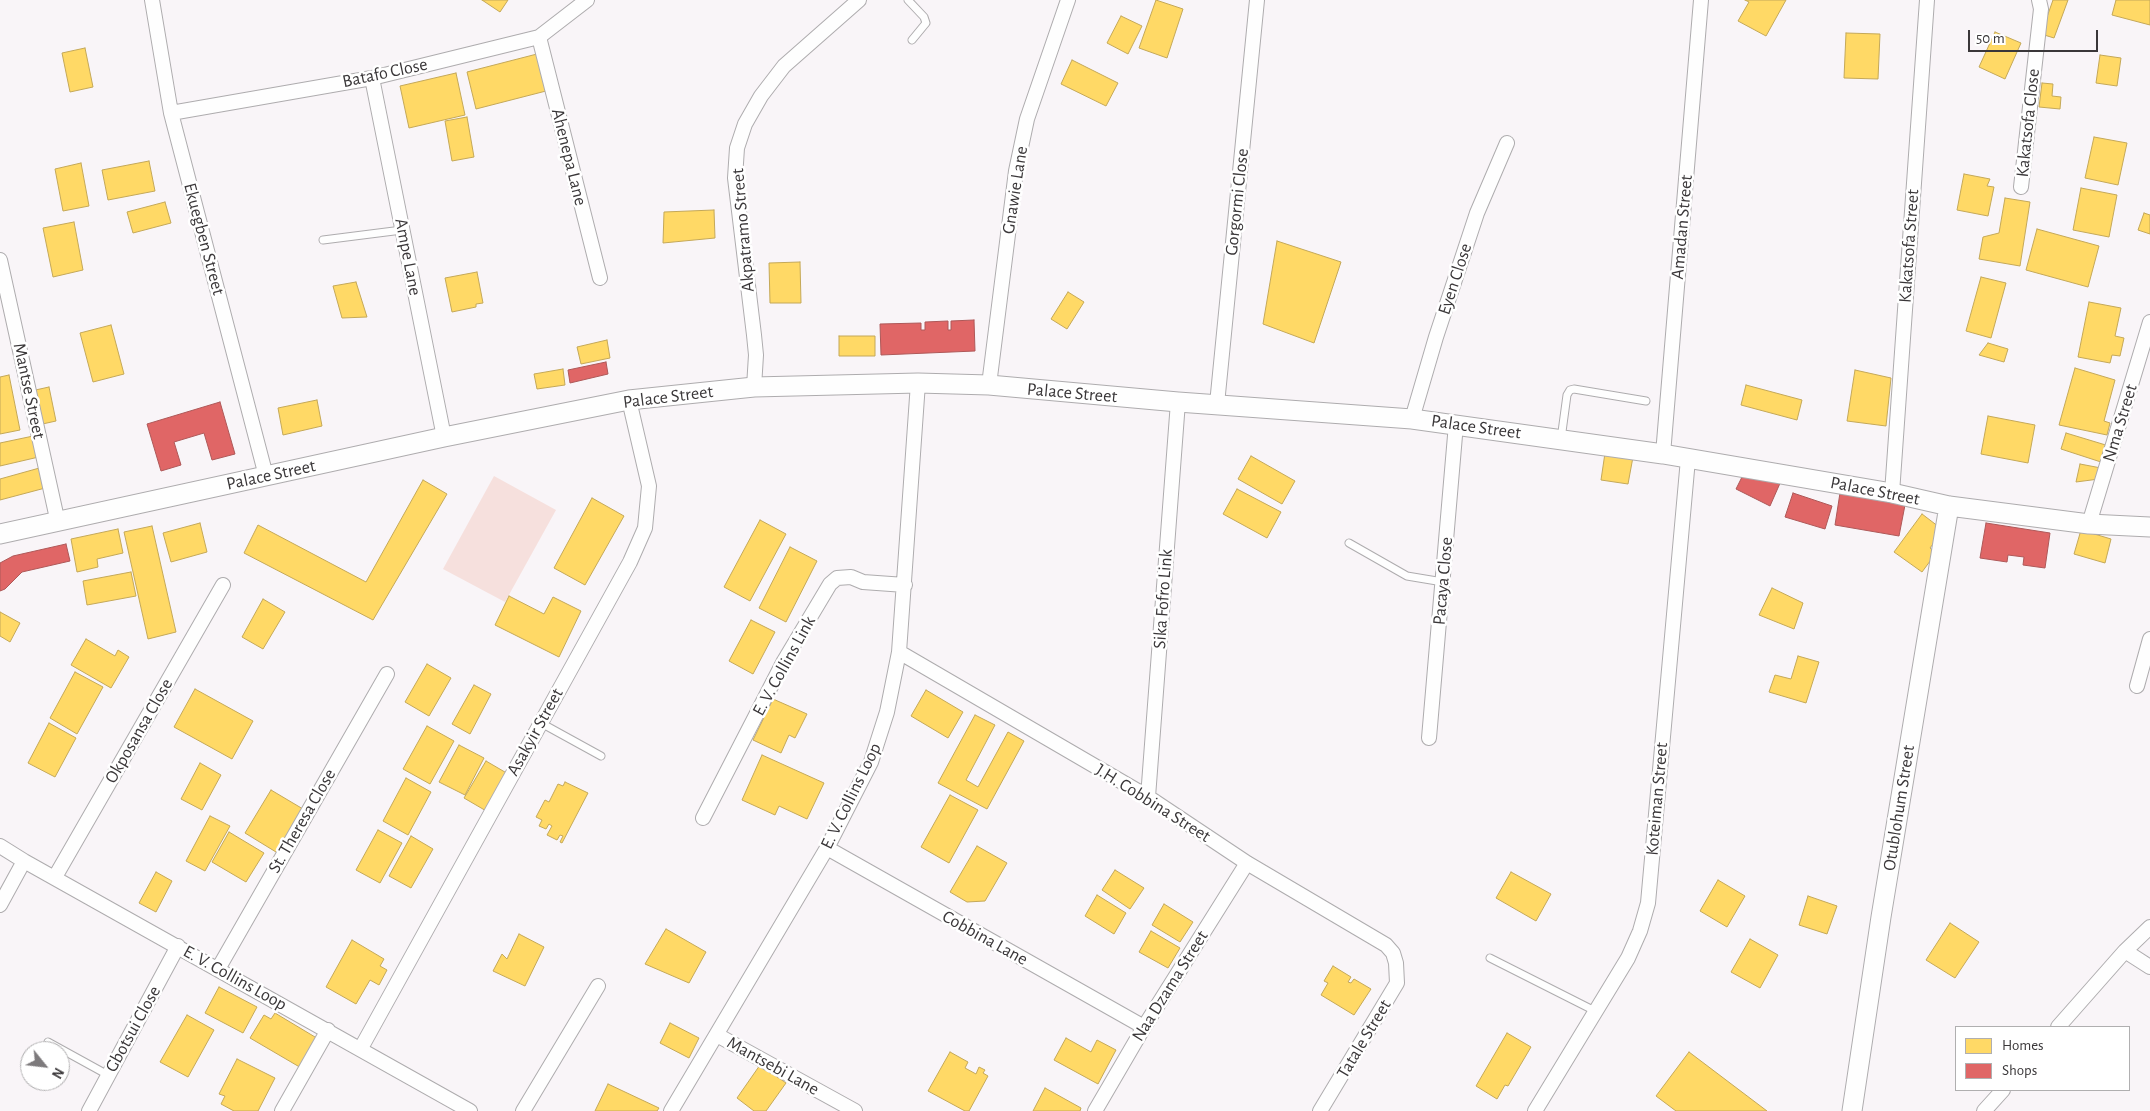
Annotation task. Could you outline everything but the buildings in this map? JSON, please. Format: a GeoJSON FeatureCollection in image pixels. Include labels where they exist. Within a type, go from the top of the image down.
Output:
{"type":"FeatureCollection","features":[{"type":"Feature","properties":{"kind":"street","name":"Ekuegben Street"},"geometry":{"type":"LineString","coordinates":[[152,0],[171,113],[266,476]]}},
{"type":"Feature","properties":{"kind":"street","name":"Batafo Close"},"geometry":{"type":"LineString","coordinates":[[171,113],[372,78],[539,37],[587,0]]}},
{"type":"Feature","properties":{"kind":"street","name":"Akpatramo Street"},"geometry":{"type":"LineString","coordinates":[[754,387],[754,335],[735,178],[738,148],[745,124],[761,96],[784,66],[859,0]]}},
{"type":"Feature","properties":{"kind":"street","name":"Gnawie Lane"},"geometry":{"type":"LineString","coordinates":[[989,385],[1016,170],[1027,119],[1068,0]]}},
{"type":"Feature","properties":{"kind":"street","name":"Gorgormi Close"},"geometry":{"type":"LineString","coordinates":[[1217,404],[1257,0]]}},
{"type":"Feature","properties":{"kind":"street","name":"Amadan Street"},"geometry":{"type":"LineString","coordinates":[[1663,454],[1701,0]]}},
{"type":"Feature","properties":{"kind":"street","name":"Kakatsofa Street"},"geometry":{"type":"LineString","coordinates":[[1892,493],[1927,0]]}},
{"type":"Feature","properties":{"kind":"street","name":"Kakatsofa Close"},"geometry":{"type":"LineString","coordinates":[[2021,187],[2041,9],[2039,0]]}},
{"type":"Feature","properties":{"kind":"street","name":"Ahenepa Lane"},"geometry":{"type":"LineString","coordinates":[[539,37],[600,278]]}},
{"type":"Feature","properties":{"kind":"street","name":"Ampe Lane"},"geometry":{"type":"LineString","coordinates":[[372,78],[444,437]]}},
{"type":"Feature","properties":{"kind":"street","name":"Eyen Close"},"geometry":{"type":"LineString","coordinates":[[1412,419],[1436,337],[1477,213],[1507,142]]}},
{"type":"Feature","properties":{"kind":"street","name":"Mantse Street"},"geometry":{"type":"LineString","coordinates":[[0,260],[58,523]]}},
{"type":"Feature","properties":{"kind":"street","name":"Nma Street"},"geometry":{"type":"LineString","coordinates":[[2089,524],[2150,322]]}},
{"type":"Feature","properties":{"kind":"street","name":"Palace Street"},"geometry":{"type":"LineString","coordinates":[[0,534],[58,523],[444,437],[629,400],[754,387],[918,383],[989,385],[1456,424],[1663,454],[1892,493],[1949,506],[2089,524],[2150,527]]}},
{"type":"Feature","properties":{"kind":"street","name":"E. V. Collins Loop"},"geometry":{"type":"LineString","coordinates":[[671,1111],[827,848],[872,762],[887,712],[899,652],[918,383]]}},
{"type":"Feature","properties":{"kind":"street","name":"Asakyir Street"},"geometry":{"type":"LineString","coordinates":[[360,1048],[630,562],[645,528],[649,486],[629,400]]}},
{"type":"Feature","properties":{"kind":"street","name":"Sika Fofro Link"},"geometry":{"type":"LineString","coordinates":[[1148,796],[1178,402]]}},
{"type":"Feature","properties":{"kind":"street","name":"Pacaya Close"},"geometry":{"type":"LineString","coordinates":[[1429,738],[1456,424]]}},
{"type":"Feature","properties":{"kind":"street","name":"Koteiman Street"},"geometry":{"type":"LineString","coordinates":[[1534,1111],[1628,958],[1640,931],[1648,903],[1688,459]]}},
{"type":"Feature","properties":{"kind":"street","name":"Otublohum Street"},"geometry":{"type":"LineString","coordinates":[[1852,1111],[1881,917],[1949,506]]}},
{"type":"Feature","properties":{"kind":"street","name":"E. V. Collins Link"},"geometry":{"type":"LineString","coordinates":[[703,818],[784,661],[830,584],[837,578],[851,577],[863,582],[905,585]]}},
{"type":"Feature","properties":{"kind":"street","name":"Okposansa Close"},"geometry":{"type":"LineString","coordinates":[[55,877],[223,585]]}},
{"type":"Feature","properties":{"kind":"street"},"geometry":{"type":"LineString","coordinates":[[2136,686],[2150,639]]}},
{"type":"Feature","properties":{"kind":"street","name":"J.H. Cobbina Street"},"geometry":{"type":"LineString","coordinates":[[899,652],[1148,796],[1247,863],[1386,945],[1393,953],[1396,963]]}},
{"type":"Feature","properties":{"kind":"street","name":"St. Theresa Close"},"geometry":{"type":"LineString","coordinates":[[218,969],[387,674]]}},
{"type":"Feature","properties":{"kind":"street","name":"E. V. Collins Loop"},"geometry":{"type":"LineString","coordinates":[[0,846],[470,1111]]}},
{"type":"Feature","properties":{"kind":"street","name":"Cobbina Lane"},"geometry":{"type":"LineString","coordinates":[[827,848],[1144,1027]]}},
{"type":"Feature","properties":{"kind":"street"},"geometry":{"type":"LineString","coordinates":[[0,905],[24,861]]}},
{"type":"Feature","properties":{"kind":"street","name":"Naa Dzama Street"},"geometry":{"type":"LineString","coordinates":[[1095,1111],[1144,1027],[1247,863]]}},
{"type":"Feature","properties":{"kind":"street"},"geometry":{"type":"LineString","coordinates":[[2059,1026],[2125,951],[2150,927]]}},
{"type":"Feature","properties":{"kind":"street","name":"Gbotsui Close"},"geometry":{"type":"LineString","coordinates":[[89,1111],[178,946]]}},
{"type":"Feature","properties":{"kind":"street"},"geometry":{"type":"LineString","coordinates":[[2125,951],[2150,966]]}},
{"type":"Feature","properties":{"kind":"street","name":"Tatale Street"},"geometry":{"type":"LineString","coordinates":[[1320,1111],[1397,983],[1396,963]]}},
{"type":"Feature","properties":{"kind":"street"},"geometry":{"type":"LineString","coordinates":[[523,1111],[598,986]]}},
{"type":"Feature","properties":{"kind":"street"},"geometry":{"type":"LineString","coordinates":[[282,1111],[328,1030]]}},
{"type":"Feature","properties":{"kind":"street","name":"Mantsebi Lane"},"geometry":{"type":"LineString","coordinates":[[717,1035],[855,1111]]}},
{"type":"Feature","properties":{"kind":"street"},"geometry":{"type":"LineString","coordinates":[[1984,1111],[2002,1091]]}},
{"type":"Feature","properties":{"kind":"lane"},"geometry":{"type":"LineString","coordinates":[[908,0],[924,17],[926,23],[912,40]]}},
{"type":"Feature","properties":{"kind":"lane"},"geometry":{"type":"LineString","coordinates":[[323,240],[402,230]]}},
{"type":"Feature","properties":{"kind":"lane"},"geometry":{"type":"LineString","coordinates":[[1561,439],[1567,395],[1570,390],[1574,389],[1646,401]]}},
{"type":"Feature","properties":{"kind":"lane"},"geometry":{"type":"LineString","coordinates":[[1349,543],[1407,576],[1442,582]]}},
{"type":"Feature","properties":{"kind":"lane"},"geometry":{"type":"LineString","coordinates":[[541,722],[601,756]]}},
{"type":"Feature","properties":{"kind":"lane"},"geometry":{"type":"LineString","coordinates":[[1490,958],[1595,1011]]}},
{"type":"Feature","properties":{"kind":"lane"},"geometry":{"type":"LineString","coordinates":[[70,1054],[108,1075]]}},
{"type":"Feature","properties":{"kind":"shaded area"},"geometry":{"type":"Polygon","coordinates":[[[494,476],[556,510],[505,602],[443,569],[494,476]]]}}]}
